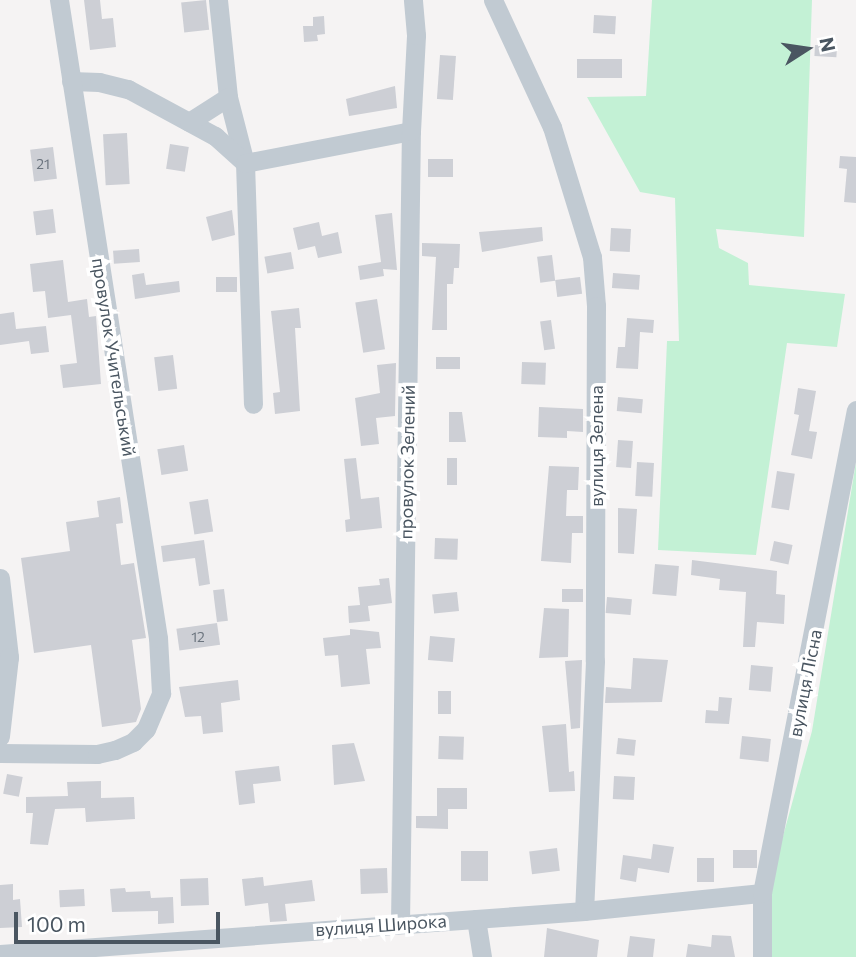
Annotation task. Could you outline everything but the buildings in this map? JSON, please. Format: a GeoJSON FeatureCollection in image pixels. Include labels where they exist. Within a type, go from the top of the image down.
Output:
{"type":"FeatureCollection","features":[{"type":"Feature","properties":{"kind":"street","name":"провулок Учительський"},"geometry":{"type":"LineString","coordinates":[[0,753],[97,754],[115,750],[134,742],[155,714],[161,693],[158,638],[59,0]]}},
{"type":"Feature","properties":{"kind":"street"},"geometry":{"type":"LineString","coordinates":[[218,0],[228,97],[245,163],[253,404]]}},
{"type":"Feature","properties":{"kind":"street","name":"провулок Зелений"},"geometry":{"type":"LineString","coordinates":[[400,923],[411,131],[416,35],[413,0]]}},
{"type":"Feature","properties":{"kind":"street","name":"вулиця Зелена"},"geometry":{"type":"LineString","coordinates":[[493,0],[552,127],[592,257],[596,306],[595,647],[584,911]]}},
{"type":"Feature","properties":{"kind":"street"},"geometry":{"type":"LineString","coordinates":[[71,81],[99,82],[128,89],[215,136],[245,163]]}},
{"type":"Feature","properties":{"kind":"street"},"geometry":{"type":"LineString","coordinates":[[189,122],[228,97]]}},
{"type":"Feature","properties":{"kind":"street"},"geometry":{"type":"LineString","coordinates":[[245,163],[411,131]]}},
{"type":"Feature","properties":{"kind":"street","name":"вулиця Лісна"},"geometry":{"type":"LineString","coordinates":[[762,957],[762,892],[856,410]]}},
{"type":"Feature","properties":{"kind":"street"},"geometry":{"type":"LineString","coordinates":[[0,578],[9,657],[0,736]]}},
{"type":"Feature","properties":{"kind":"street","name":"вулиця Широка"},"geometry":{"type":"LineString","coordinates":[[0,954],[584,911],[762,892]]}},
{"type":"Feature","properties":{"kind":"street"},"geometry":{"type":"LineString","coordinates":[[476,919],[482,957]]}},
{"type":"Feature","properties":{"kind":"green space"},"geometry":{"type":"Polygon","coordinates":[[[652,0],[812,0],[804,237],[716,229],[719,248],[748,263],[749,285],[845,294],[837,347],[787,343],[756,555],[658,550],[667,341],[679,341],[675,198],[640,192],[587,97],[646,96],[652,0]]]}},
{"type":"Feature","properties":{"kind":"green space"},"geometry":{"type":"Polygon","coordinates":[[[856,462],[856,957],[769,957],[767,894],[812,731],[856,462]]]}}]}
